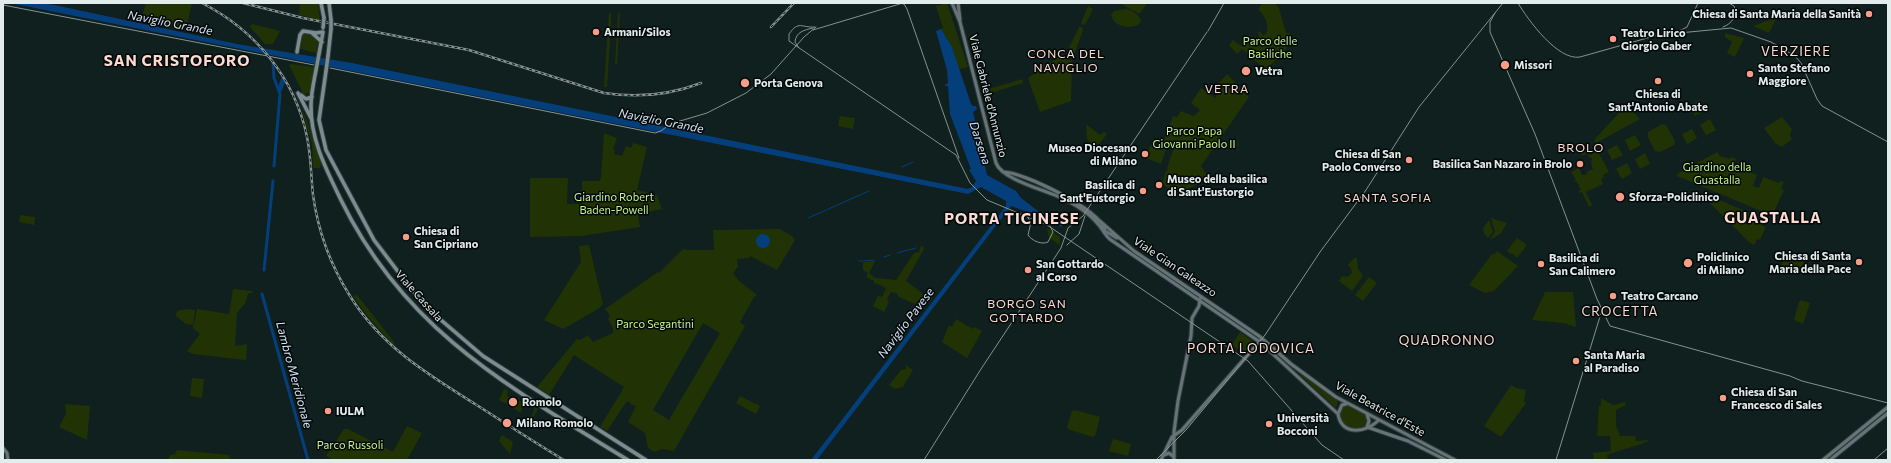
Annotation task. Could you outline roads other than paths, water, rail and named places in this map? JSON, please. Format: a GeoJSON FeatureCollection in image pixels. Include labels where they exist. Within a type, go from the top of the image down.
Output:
{"type":"FeatureCollection","features":[{"type":"Feature","properties":{"kind":"main road","name":"Viale Cassala"},"geometry":{"type":"LineString","coordinates":[[321,3],[324,18],[323,32],[312,97],[312,121],[317,142],[329,173],[346,210],[366,244],[387,274],[418,311],[469,358],[531,400],[628,460]]}},
{"type":"Feature","properties":{"kind":"main road","name":"Viale Cassala"},"geometry":{"type":"LineString","coordinates":[[329,3],[331,20],[319,120],[322,137],[337,172],[374,240],[412,290],[462,340],[488,360],[645,460]]}},
{"type":"Feature","properties":{"kind":"main road"},"geometry":{"type":"LineString","coordinates":[[952,3],[960,22]]}},
{"type":"Feature","properties":{"kind":"main road"},"geometry":{"type":"LineString","coordinates":[[958,3],[960,22]]}},
{"type":"Feature","properties":{"kind":"main road","name":"Viale Gabriele d'Annunzio"},"geometry":{"type":"LineString","coordinates":[[960,22],[996,163],[1007,175],[1040,187],[1087,211]]}},
{"type":"Feature","properties":{"kind":"main road"},"geometry":{"type":"LineString","coordinates":[[297,52],[302,32],[323,32]]}},
{"type":"Feature","properties":{"kind":"main road"},"geometry":{"type":"LineString","coordinates":[[311,32],[322,42]]}},
{"type":"Feature","properties":{"kind":"main road"},"geometry":{"type":"LineString","coordinates":[[312,97],[304,98],[298,92],[312,121]]}},
{"type":"Feature","properties":{"kind":"main road"},"geometry":{"type":"LineString","coordinates":[[329,173],[337,172]]}},
{"type":"Feature","properties":{"kind":"main road","name":"Viale Gian Galeazzo"},"geometry":{"type":"LineString","coordinates":[[1087,211],[1122,242],[1263,338]]}},
{"type":"Feature","properties":{"kind":"main road","name":"Viale Gian Galeazzo"},"geometry":{"type":"LineString","coordinates":[[1087,211],[1111,240],[1260,342]]}},
{"type":"Feature","properties":{"kind":"main road"},"geometry":{"type":"LineString","coordinates":[[1174,458],[1173,436],[1178,401],[1191,336],[1193,317],[1200,301],[1200,295]]}},
{"type":"Feature","properties":{"kind":"main road"},"geometry":{"type":"LineString","coordinates":[[1161,458],[1173,436],[1182,430],[1263,338]]}},
{"type":"Feature","properties":{"kind":"main road","name":"Viale Beatrice d'Este"},"geometry":{"type":"LineString","coordinates":[[1263,338],[1291,364],[1336,397],[1455,460]]}},
{"type":"Feature","properties":{"kind":"main road","name":"Viale Beatrice d'Este"},"geometry":{"type":"LineString","coordinates":[[1260,342],[1338,414]]}},
{"type":"Feature","properties":{"kind":"main road"},"geometry":{"type":"LineString","coordinates":[[1348,404],[1342,405],[1338,414],[1341,424],[1347,429],[1357,431],[1379,420]]}},
{"type":"Feature","properties":{"kind":"main road"},"geometry":{"type":"LineString","coordinates":[[1823,460],[1888,407]]}},
{"type":"Feature","properties":{"kind":"main road"},"geometry":{"type":"LineString","coordinates":[[1830,460],[1888,413]]}},
{"type":"Feature","properties":{"kind":"main road"},"geometry":{"type":"LineString","coordinates":[[1366,414],[1369,421],[1367,427]]}},
{"type":"Feature","properties":{"kind":"main road","name":"Viale Beatrice d'Este"},"geometry":{"type":"LineString","coordinates":[[1367,427],[1408,441],[1446,460]]}},
{"type":"Feature","properties":{"kind":"main road"},"geometry":{"type":"LineString","coordinates":[[3,448],[7,453],[8,460]]}},
{"type":"Feature","properties":{"kind":"main road"},"geometry":{"type":"LineString","coordinates":[[1161,458],[1169,453],[1174,458]]}},
{"type":"Feature","properties":{"kind":"water"},"geometry":{"type":"Polygon","coordinates":[[[10,3],[44,3],[237,44],[352,63],[968,189],[972,187],[976,181],[969,170],[971,169],[950,114],[948,86],[944,86],[948,83],[947,70],[936,31],[941,29],[952,47],[971,104],[976,106],[977,109],[973,112],[987,175],[1016,191],[1021,198],[1038,211],[1058,218],[1064,223],[1061,227],[1056,222],[1011,206],[817,460],[811,460],[1006,206],[1006,201],[981,187],[968,194],[10,3]]]}},
{"type":"Feature","properties":{"kind":"water"},"geometry":{"type":"Polygon","coordinates":[[[760,234],[766,234],[770,238],[770,244],[766,248],[760,248],[756,244],[756,238],[760,234]]]}},
{"type":"Feature","properties":{"kind":"waterway","name":"Lambro Meridionale"},"geometry":{"type":"LineString","coordinates":[[273,63],[274,78],[280,94],[274,166]]}},
{"type":"Feature","properties":{"kind":"waterway"},"geometry":{"type":"LineString","coordinates":[[280,89],[283,80]]}},
{"type":"Feature","properties":{"kind":"waterway"},"geometry":{"type":"LineString","coordinates":[[902,167],[913,162]]}},
{"type":"Feature","properties":{"kind":"waterway","name":"Lambro Meridionale"},"geometry":{"type":"LineString","coordinates":[[264,270],[273,181]]}},
{"type":"Feature","properties":{"kind":"waterway"},"geometry":{"type":"LineString","coordinates":[[808,218],[869,191]]}},
{"type":"Feature","properties":{"kind":"waterway"},"geometry":{"type":"LineString","coordinates":[[897,253],[916,248]]}},
{"type":"Feature","properties":{"kind":"waterway"},"geometry":{"type":"LineString","coordinates":[[884,257],[890,255]]}},
{"type":"Feature","properties":{"kind":"waterway"},"geometry":{"type":"LineString","coordinates":[[864,261],[874,260]]}},
{"type":"Feature","properties":{"kind":"waterway","name":"Lambro Meridionale"},"geometry":{"type":"LineString","coordinates":[[262,294],[308,460]]}},
{"type":"Feature","properties":{"kind":"tram line"},"geometry":{"type":"LineString","coordinates":[[898,3],[904,4],[907,9],[959,158]]}},
{"type":"Feature","properties":{"kind":"tram line"},"geometry":{"type":"LineString","coordinates":[[813,30],[903,3]]}},
{"type":"Feature","properties":{"kind":"tram line"},"geometry":{"type":"LineString","coordinates":[[1208,31],[1224,3]]}},
{"type":"Feature","properties":{"kind":"tram line"},"geometry":{"type":"LineString","coordinates":[[1156,460],[1186,430],[1265,335],[1320,252],[1366,190],[1419,107],[1503,3]]}},
{"type":"Feature","properties":{"kind":"tram line"},"geometry":{"type":"LineString","coordinates":[[1518,3],[1544,38],[1562,53],[1571,57],[1580,57],[1658,35],[1731,28],[1771,42],[1795,56],[1801,63],[1817,99],[1822,106],[1888,142]]}},
{"type":"Feature","properties":{"kind":"tram line"},"geometry":{"type":"LineString","coordinates":[[1679,31],[1687,27],[1698,3]]}},
{"type":"Feature","properties":{"kind":"tram line"},"geometry":{"type":"LineString","coordinates":[[1723,27],[1729,24],[1735,16],[1734,6],[1729,3]]}},
{"type":"Feature","properties":{"kind":"tram line"},"geometry":{"type":"LineString","coordinates":[[3,5],[314,65]]}},
{"type":"Feature","properties":{"kind":"tram line"},"geometry":{"type":"LineString","coordinates":[[1495,13],[1490,22],[1490,32],[1535,134],[1597,299],[1610,326],[1790,376],[1802,381],[1888,403]]}},
{"type":"Feature","properties":{"kind":"tram line"},"geometry":{"type":"LineString","coordinates":[[815,27],[795,27],[789,34],[789,41],[956,155],[970,183],[987,200],[1047,225],[1248,361],[1322,445],[1344,460]]}},
{"type":"Feature","properties":{"kind":"tram line"},"geometry":{"type":"LineString","coordinates":[[330,68],[655,133],[661,131],[670,124],[707,113],[746,93],[771,74],[804,37],[816,27]]}},
{"type":"Feature","properties":{"kind":"tram line"},"geometry":{"type":"LineString","coordinates":[[799,48],[795,42],[797,36],[804,31],[813,28]]}},
{"type":"Feature","properties":{"kind":"tram line"},"geometry":{"type":"LineString","coordinates":[[924,460],[981,369],[1061,248],[1068,228],[1083,216],[1207,32]]}},
{"type":"Feature","properties":{"kind":"tram line"},"geometry":{"type":"LineString","coordinates":[[1026,215],[1031,222],[1028,235],[1035,241],[1040,243],[1048,242],[1053,232],[1050,226]]}},
{"type":"Feature","properties":{"kind":"tram line"},"geometry":{"type":"LineString","coordinates":[[1067,245],[1079,234],[1085,216]]}},
{"type":"Feature","properties":{"kind":"tram line"},"geometry":{"type":"LineString","coordinates":[[1556,460],[1602,310]]}},
{"type":"Feature","properties":{"kind":"tram line"},"geometry":{"type":"LineString","coordinates":[[1874,460],[1888,448]]}},
{"type":"Feature","properties":{"kind":"railway"},"geometry":{"type":"LineString","coordinates":[[202,3],[239,27],[255,42],[270,58],[293,95],[301,115],[307,137],[315,208],[326,248],[343,285],[362,314],[376,330],[406,358],[457,393],[564,460]]}},
{"type":"Feature","properties":{"kind":"railway"},"geometry":{"type":"LineString","coordinates":[[243,3],[303,18],[469,50],[604,93],[629,95],[665,93],[701,83]]}},
{"type":"Feature","properties":{"kind":"railway"},"geometry":{"type":"LineString","coordinates":[[771,27],[794,3]]}},
{"type":"Feature","properties":{"kind":"place","name":"Chiesa di Santa Maria della Sanità"},"geometry":{"type":"Point","coordinates":[1869,14]}},
{"type":"Feature","properties":{"kind":"place","name":"Armani/Silos"},"geometry":{"type":"Point","coordinates":[596,32]}},
{"type":"Feature","properties":{"kind":"place","name":"Teatro Lirico Giorgio Gaber"},"geometry":{"type":"Point","coordinates":[1613,39]}},
{"type":"Feature","properties":{"kind":"place","name":"Missori"},"geometry":{"type":"Point","coordinates":[1505,65]}},
{"type":"Feature","properties":{"kind":"place","name":"Vetra"},"geometry":{"type":"Point","coordinates":[1246,71]}},
{"type":"Feature","properties":{"kind":"place","name":"Santo Stefano Maggiore"},"geometry":{"type":"Point","coordinates":[1750,74]}},
{"type":"Feature","properties":{"kind":"place","name":"Chiesa di Sant'Antonio Abate"},"geometry":{"type":"Point","coordinates":[1658,81]}},
{"type":"Feature","properties":{"kind":"place","name":"Porta Genova"},"geometry":{"type":"Point","coordinates":[745,83]}},
{"type":"Feature","properties":{"kind":"place","name":"Museo Diocesano di Milano"},"geometry":{"type":"Point","coordinates":[1145,154]}},
{"type":"Feature","properties":{"kind":"place","name":"Chiesa di San Paolo Converso"},"geometry":{"type":"Point","coordinates":[1409,160]}},
{"type":"Feature","properties":{"kind":"place","name":"Basilica San Nazaro in Brolo"},"geometry":{"type":"Point","coordinates":[1580,164]}},
{"type":"Feature","properties":{"kind":"place","name":"Museo della basilica di Sant'Eustorgio"},"geometry":{"type":"Point","coordinates":[1159,185]}},
{"type":"Feature","properties":{"kind":"place","name":"Basilica di Sant'Eustorgio"},"geometry":{"type":"Point","coordinates":[1143,191]}},
{"type":"Feature","properties":{"kind":"place","name":"Sforza-Policlinico"},"geometry":{"type":"Point","coordinates":[1620,197]}},
{"type":"Feature","properties":{"kind":"place","name":"Chiesa di San Cipriano"},"geometry":{"type":"Point","coordinates":[406,237]}},
{"type":"Feature","properties":{"kind":"place","name":"Chiesa di Santa Maria della Pace"},"geometry":{"type":"Point","coordinates":[1859,262]}},
{"type":"Feature","properties":{"kind":"place","name":"Policlinico di Milano"},"geometry":{"type":"Point","coordinates":[1688,263]}},
{"type":"Feature","properties":{"kind":"place","name":"Basilica di San Calimero"},"geometry":{"type":"Point","coordinates":[1541,264]}},
{"type":"Feature","properties":{"kind":"place","name":"San Gottardo al Corso"},"geometry":{"type":"Point","coordinates":[1028,270]}},
{"type":"Feature","properties":{"kind":"place","name":"Teatro Carcano"},"geometry":{"type":"Point","coordinates":[1613,296]}},
{"type":"Feature","properties":{"kind":"place","name":"Santa Maria al Paradiso"},"geometry":{"type":"Point","coordinates":[1576,361]}},
{"type":"Feature","properties":{"kind":"place","name":"Chiesa di San Francesco di Sales"},"geometry":{"type":"Point","coordinates":[1723,398]}},
{"type":"Feature","properties":{"kind":"place","name":"Romolo"},"geometry":{"type":"Point","coordinates":[513,402]}},
{"type":"Feature","properties":{"kind":"place","name":"IULM"},"geometry":{"type":"Point","coordinates":[328,411]}},
{"type":"Feature","properties":{"kind":"place","name":"Milano Romolo"},"geometry":{"type":"Point","coordinates":[507,423]}},
{"type":"Feature","properties":{"kind":"place","name":"Università Bocconi"},"geometry":{"type":"Point","coordinates":[1269,424]}},
{"type":"Feature","properties":{"kind":"district","name":"VERZIERE"},"geometry":{"type":"Point","coordinates":[1796,52]}},
{"type":"Feature","properties":{"kind":"district","name":"SAN CRISTOFORO"},"geometry":{"type":"Point","coordinates":[177,61]}},
{"type":"Feature","properties":{"kind":"district","name":"CONCA DEL NAVIGLIO"},"geometry":{"type":"Point","coordinates":[1066,61]}},
{"type":"Feature","properties":{"kind":"district","name":"VETRA"},"geometry":{"type":"Point","coordinates":[1227,89]}},
{"type":"Feature","properties":{"kind":"district","name":"BROLO"},"geometry":{"type":"Point","coordinates":[1581,148]}},
{"type":"Feature","properties":{"kind":"district","name":"SANTA SOFIA"},"geometry":{"type":"Point","coordinates":[1388,198]}},
{"type":"Feature","properties":{"kind":"district","name":"GUASTALLA"},"geometry":{"type":"Point","coordinates":[1773,218]}},
{"type":"Feature","properties":{"kind":"district","name":"PORTA TICINESE"},"geometry":{"type":"Point","coordinates":[1012,219]}},
{"type":"Feature","properties":{"kind":"district","name":"BORGO SAN GOTTARDO"},"geometry":{"type":"Point","coordinates":[1027,311]}},
{"type":"Feature","properties":{"kind":"district","name":"CROCETTA"},"geometry":{"type":"Point","coordinates":[1620,312]}},
{"type":"Feature","properties":{"kind":"district","name":"QUADRONNO"},"geometry":{"type":"Point","coordinates":[1447,341]}},
{"type":"Feature","properties":{"kind":"district","name":"PORTA LODOVICA"},"geometry":{"type":"Point","coordinates":[1251,349]}},
{"type":"Feature","properties":{"kind":"water label","name":"Naviglio Grande"},"geometry":{"type":"Point","coordinates":[170,23]}},
{"type":"Feature","properties":{"kind":"water label","name":"Naviglio Grande"},"geometry":{"type":"Point","coordinates":[661,121]}},
{"type":"Feature","properties":{"kind":"water label","name":"Darsena"},"geometry":{"type":"Point","coordinates":[980,143]}},
{"type":"Feature","properties":{"kind":"water label","name":"Naviglio Pavese"},"geometry":{"type":"Point","coordinates":[906,323]}},
{"type":"Feature","properties":{"kind":"park label","name":"Parco delle Basiliche"},"geometry":{"type":"Point","coordinates":[1270,47]}},
{"type":"Feature","properties":{"kind":"park label","name":"Parco Papa Giovanni Paolo II"},"geometry":{"type":"Point","coordinates":[1194,137]}},
{"type":"Feature","properties":{"kind":"park label","name":"Giardino della Guastalla"},"geometry":{"type":"Point","coordinates":[1717,173]}},
{"type":"Feature","properties":{"kind":"park label","name":"Giardino Robert Baden-Powell"},"geometry":{"type":"Point","coordinates":[614,203]}},
{"type":"Feature","properties":{"kind":"park label","name":"Parco Segantini"},"geometry":{"type":"Point","coordinates":[655,324]}},
{"type":"Feature","properties":{"kind":"park label","name":"Parco Russoli"},"geometry":{"type":"Point","coordinates":[350,445]}}]}
